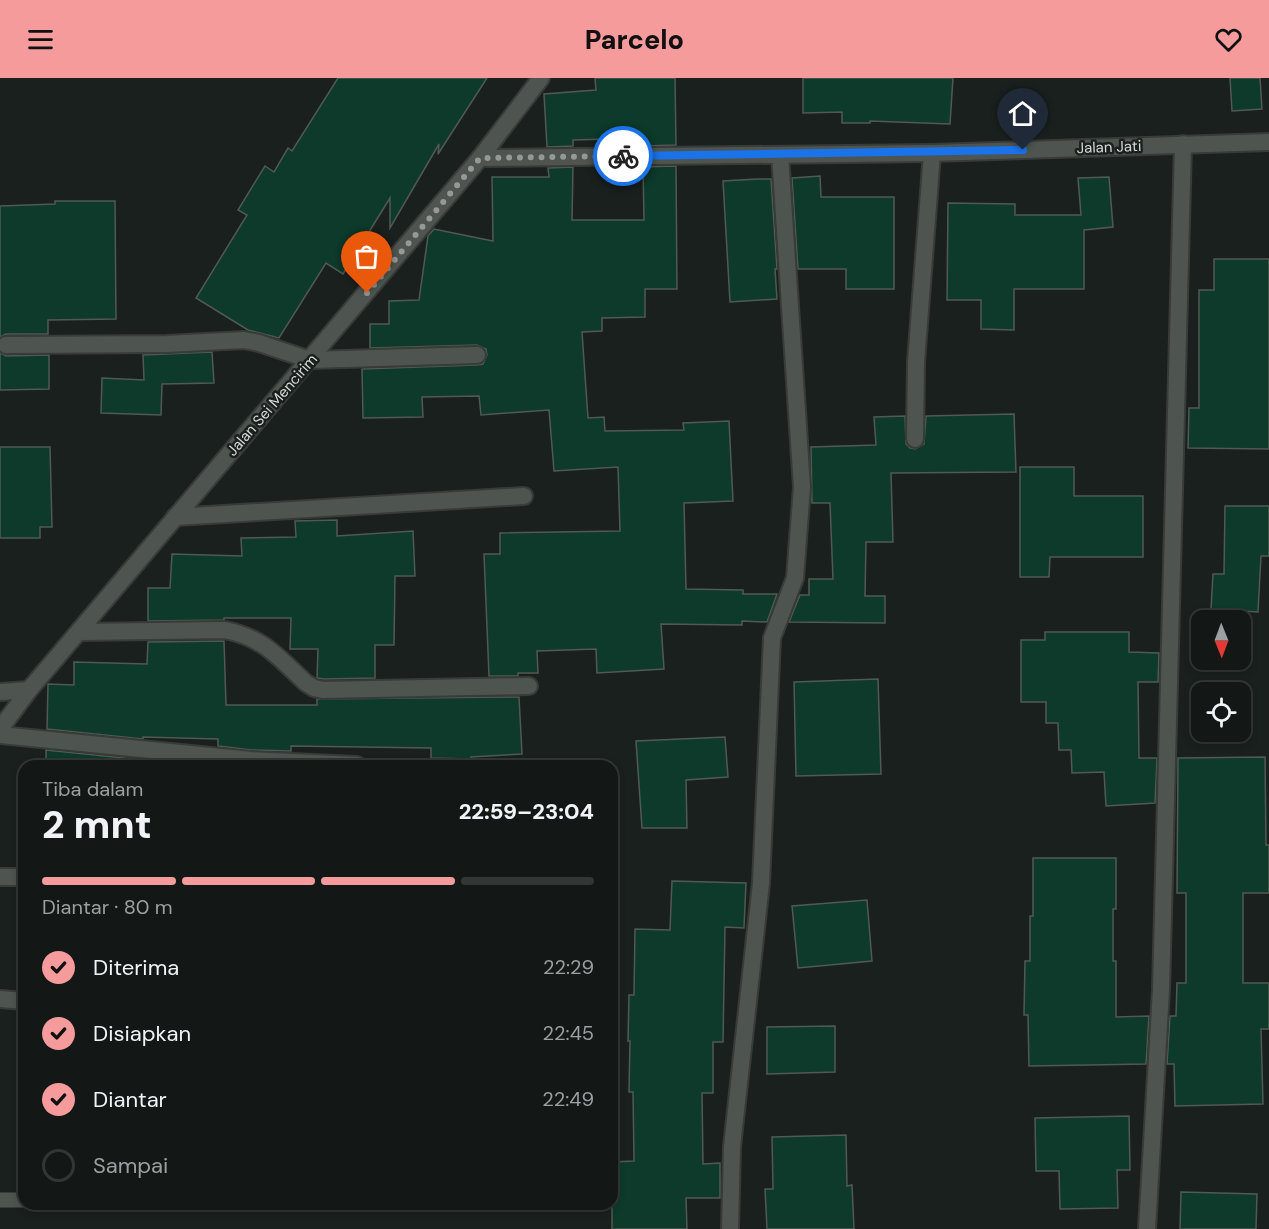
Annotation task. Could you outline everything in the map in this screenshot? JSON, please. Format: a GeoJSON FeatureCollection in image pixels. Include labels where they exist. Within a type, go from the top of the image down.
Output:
{"type":"FeatureCollection","features":[{"type":"Feature","properties":{"kind":"street","name":"Jalan Sei Mencirim"},"geometry":{"type":"LineString","coordinates":[[0,729],[29,690],[480,158],[541,78]]}},
{"type":"Feature","properties":{"kind":"street","name":"Jalan Jati"},"geometry":{"type":"LineString","coordinates":[[480,158],[932,153],[1269,142]]}},
{"type":"Feature","properties":{"kind":"street"},"geometry":{"type":"LineString","coordinates":[[1147,1229],[1161,990],[1183,144]]}},
{"type":"Feature","properties":{"kind":"street"},"geometry":{"type":"LineString","coordinates":[[915,439],[916,362],[932,153]]}},
{"type":"Feature","properties":{"kind":"street"},"geometry":{"type":"LineString","coordinates":[[730,1229],[732,1147],[761,883],[772,638],[795,578],[802,487],[780,155]]}},
{"type":"Feature","properties":{"kind":"street"},"geometry":{"type":"LineString","coordinates":[[6,345],[156,344],[244,340],[310,360],[477,355]]}},
{"type":"Feature","properties":{"kind":"street"},"geometry":{"type":"LineString","coordinates":[[175,517],[524,496]]}},
{"type":"Feature","properties":{"kind":"street"},"geometry":{"type":"LineString","coordinates":[[80,632],[225,630],[245,634],[259,641],[306,683],[323,690],[529,686]]}},
{"type":"Feature","properties":{"kind":"street"},"geometry":{"type":"LineString","coordinates":[[0,692],[29,690]]}},
{"type":"Feature","properties":{"kind":"street"},"geometry":{"type":"LineString","coordinates":[[0,735],[251,760]]}},
{"type":"Feature","properties":{"kind":"street"},"geometry":{"type":"LineString","coordinates":[[0,877],[18,878]]}},
{"type":"Feature","properties":{"kind":"street"},"geometry":{"type":"LineString","coordinates":[[0,999],[18,1000]]}},
{"type":"Feature","properties":{"kind":"lane"},"geometry":{"type":"LineString","coordinates":[[0,1200],[18,1200]]}},
{"type":"Feature","properties":{"kind":"building"},"geometry":{"type":"Polygon","coordinates":[[[338,78],[487,78],[438,154],[439,144],[390,228],[390,198],[343,274],[326,263],[279,338],[248,330],[196,298],[247,215],[238,210],[265,166],[274,172],[288,148],[292,151],[338,78]]]}},
{"type":"Feature","properties":{"kind":"building"},"geometry":{"type":"Polygon","coordinates":[[[595,78],[675,78],[676,145],[642,146],[642,138],[573,140],[573,146],[547,147],[544,94],[596,90],[595,78]]]}},
{"type":"Feature","properties":{"kind":"building"},"geometry":{"type":"Polygon","coordinates":[[[803,78],[953,78],[950,124],[870,121],[870,123],[842,123],[842,112],[803,113],[803,78]]]}},
{"type":"Feature","properties":{"kind":"building"},"geometry":{"type":"Polygon","coordinates":[[[1230,78],[1260,78],[1262,109],[1232,111],[1230,78]]]}},
{"type":"Feature","properties":{"kind":"building"},"geometry":{"type":"Polygon","coordinates":[[[676,166],[677,289],[645,289],[645,317],[602,318],[602,331],[582,332],[588,418],[604,417],[605,431],[684,430],[683,423],[729,421],[733,501],[684,503],[686,589],[743,590],[743,594],[777,594],[767,622],[742,621],[742,625],[661,624],[664,669],[597,673],[596,649],[537,651],[538,673],[489,676],[484,554],[500,554],[500,533],[620,531],[618,467],[554,471],[549,410],[481,415],[479,396],[422,397],[423,417],[363,418],[362,369],[477,365],[483,364],[487,355],[486,349],[477,345],[370,348],[370,324],[389,324],[389,301],[419,300],[428,236],[434,229],[493,241],[492,177],[549,177],[548,168],[573,167],[572,220],[644,220],[643,167],[676,166]]]}},
{"type":"Feature","properties":{"kind":"building"},"geometry":{"type":"Polygon","coordinates":[[[820,176],[821,197],[894,197],[894,289],[846,289],[846,269],[798,269],[792,178],[820,176]]]}},
{"type":"Feature","properties":{"kind":"building"},"geometry":{"type":"Polygon","coordinates":[[[1109,177],[1113,227],[1084,230],[1084,289],[1014,289],[1014,330],[981,329],[981,300],[947,300],[948,203],[1015,204],[1015,215],[1081,215],[1078,178],[1109,177]]]}},
{"type":"Feature","properties":{"kind":"building"},"geometry":{"type":"Polygon","coordinates":[[[771,179],[777,299],[730,302],[723,181],[771,179]]]}},
{"type":"Feature","properties":{"kind":"building"},"geometry":{"type":"Polygon","coordinates":[[[55,201],[115,201],[116,319],[48,320],[48,334],[6,334],[0,337],[0,206],[55,204],[55,201]]]}},
{"type":"Feature","properties":{"kind":"building"},"geometry":{"type":"Polygon","coordinates":[[[1214,259],[1269,259],[1269,449],[1188,448],[1189,408],[1199,408],[1199,290],[1214,290],[1214,259]]]}},
{"type":"Feature","properties":{"kind":"building"},"geometry":{"type":"Polygon","coordinates":[[[212,352],[214,383],[162,384],[161,415],[101,413],[102,378],[144,380],[143,355],[212,352]]]}},
{"type":"Feature","properties":{"kind":"building"},"geometry":{"type":"Polygon","coordinates":[[[0,353],[6,356],[49,355],[49,389],[0,390],[0,353]]]}},
{"type":"Feature","properties":{"kind":"building"},"geometry":{"type":"Polygon","coordinates":[[[1014,414],[1016,472],[891,473],[893,542],[866,542],[865,596],[885,596],[885,623],[789,622],[800,595],[809,595],[809,579],[833,579],[830,503],[812,503],[811,447],[876,445],[874,417],[905,416],[906,444],[915,449],[924,444],[926,416],[1014,414]]]}},
{"type":"Feature","properties":{"kind":"building"},"geometry":{"type":"Polygon","coordinates":[[[0,447],[50,447],[52,527],[40,527],[40,538],[0,538],[0,447]]]}},
{"type":"Feature","properties":{"kind":"building"},"geometry":{"type":"Polygon","coordinates":[[[1020,467],[1074,467],[1074,496],[1143,496],[1143,557],[1050,557],[1049,577],[1020,577],[1020,467]]]}},
{"type":"Feature","properties":{"kind":"building"},"geometry":{"type":"Polygon","coordinates":[[[1225,506],[1269,506],[1269,556],[1261,556],[1258,612],[1211,609],[1213,574],[1224,574],[1225,506]]]}},
{"type":"Feature","properties":{"kind":"building"},"geometry":{"type":"Polygon","coordinates":[[[337,520],[337,536],[413,531],[415,576],[395,576],[394,645],[375,645],[375,678],[317,678],[318,649],[290,649],[291,618],[148,621],[148,588],[170,588],[172,554],[242,556],[241,538],[296,537],[295,521],[337,520]]]}},
{"type":"Feature","properties":{"kind":"building"},"geometry":{"type":"Polygon","coordinates":[[[1045,632],[1129,632],[1129,652],[1159,653],[1158,682],[1138,682],[1139,758],[1157,758],[1155,803],[1106,806],[1104,772],[1072,773],[1071,750],[1059,750],[1058,723],[1046,723],[1046,702],[1021,702],[1021,640],[1045,640],[1045,632]]]}},
{"type":"Feature","properties":{"kind":"building"},"geometry":{"type":"Polygon","coordinates":[[[224,641],[226,705],[317,705],[317,699],[519,697],[522,754],[471,757],[471,759],[431,758],[431,748],[291,746],[291,751],[252,750],[218,746],[218,739],[143,737],[143,739],[47,729],[48,684],[74,685],[74,662],[147,664],[148,642],[224,641]]]}},
{"type":"Feature","properties":{"kind":"building"},"geometry":{"type":"Polygon","coordinates":[[[878,679],[881,774],[796,776],[794,682],[878,679]]]}},
{"type":"Feature","properties":{"kind":"building"},"geometry":{"type":"Polygon","coordinates":[[[725,737],[728,777],[686,780],[687,828],[642,828],[636,741],[725,737]]]}},
{"type":"Feature","properties":{"kind":"building"},"geometry":{"type":"Polygon","coordinates":[[[46,750],[143,760],[46,760],[46,750]]]}},
{"type":"Feature","properties":{"kind":"building"},"geometry":{"type":"Polygon","coordinates":[[[1265,757],[1269,893],[1243,893],[1243,983],[1269,983],[1269,1029],[1261,1029],[1263,1104],[1175,1106],[1174,1064],[1167,1064],[1170,1016],[1176,1016],[1177,983],[1186,983],[1186,893],[1177,893],[1178,758],[1265,757]]]}},
{"type":"Feature","properties":{"kind":"building"},"geometry":{"type":"Polygon","coordinates":[[[1033,858],[1116,858],[1113,961],[1116,961],[1116,1017],[1149,1016],[1146,1064],[1029,1066],[1028,1015],[1024,1015],[1025,961],[1030,961],[1033,858]]]}},
{"type":"Feature","properties":{"kind":"building"},"geometry":{"type":"Polygon","coordinates":[[[672,881],[746,883],[744,928],[725,927],[723,1042],[713,1042],[713,1093],[702,1093],[703,1164],[720,1163],[720,1198],[686,1198],[687,1229],[612,1229],[612,1210],[618,1210],[618,1162],[634,1161],[633,1092],[629,1092],[630,1041],[628,1041],[629,995],[634,995],[635,929],[670,930],[672,881]]]}},
{"type":"Feature","properties":{"kind":"building"},"geometry":{"type":"Polygon","coordinates":[[[867,900],[872,961],[798,968],[792,906],[867,900]]]}},
{"type":"Feature","properties":{"kind":"building"},"geometry":{"type":"Polygon","coordinates":[[[835,1026],[835,1072],[767,1074],[767,1027],[835,1026]]]}},
{"type":"Feature","properties":{"kind":"building"},"geometry":{"type":"Polygon","coordinates":[[[1129,1116],[1130,1170],[1117,1170],[1118,1208],[1060,1209],[1059,1171],[1036,1171],[1035,1118],[1129,1116]]]}},
{"type":"Feature","properties":{"kind":"building"},"geometry":{"type":"Polygon","coordinates":[[[846,1135],[847,1186],[852,1185],[854,1229],[767,1229],[765,1189],[773,1189],[772,1137],[846,1135]]]}},
{"type":"Feature","properties":{"kind":"building"},"geometry":{"type":"Polygon","coordinates":[[[1181,1192],[1257,1194],[1256,1229],[1180,1229],[1181,1192]]]}},
{"type":"Feature","properties":{"kind":"way so far"},"geometry":{"type":"LineString","coordinates":[[367,293],[480,158],[623,156]]}},
{"type":"Feature","properties":{"kind":"route"},"geometry":{"type":"LineString","coordinates":[[623,156],[1023,150]]}}]}
